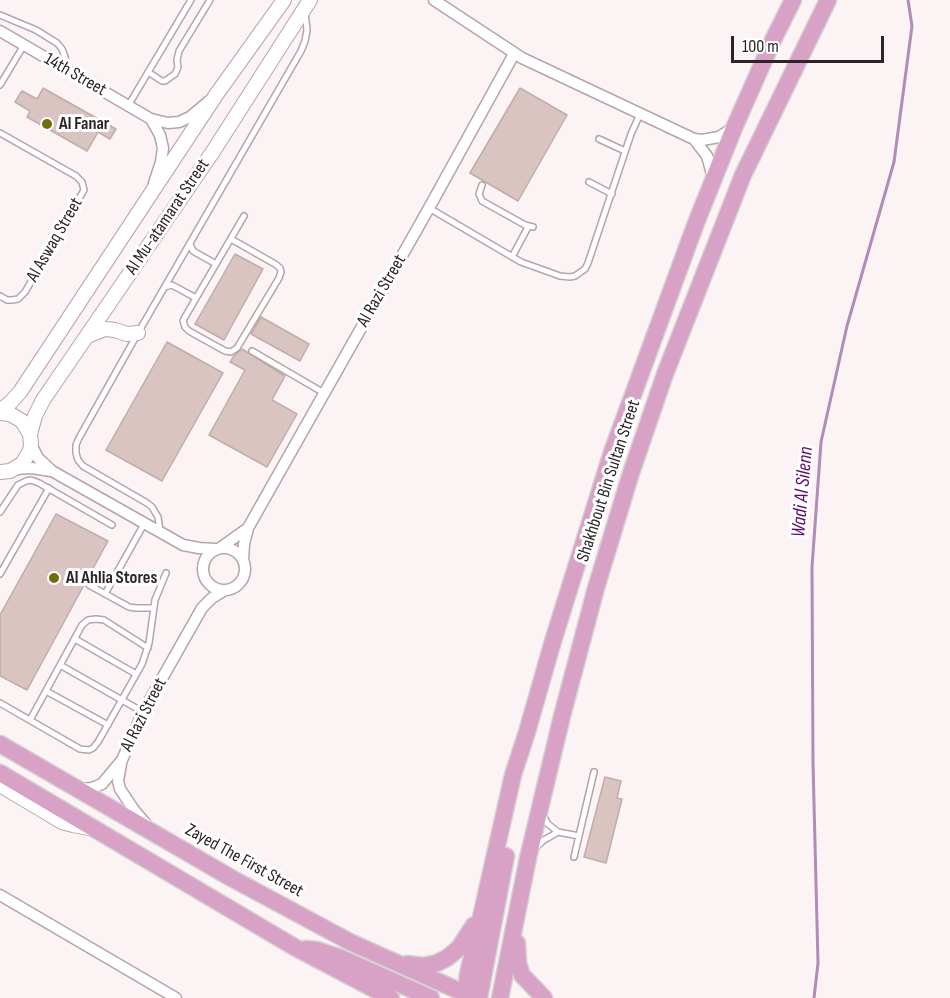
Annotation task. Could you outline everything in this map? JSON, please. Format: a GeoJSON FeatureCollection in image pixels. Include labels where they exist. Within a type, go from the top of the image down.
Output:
{"type":"FeatureCollection","features":[{"type":"Feature","properties":{"kind":"main road","name":"Shakhbout Bin Sultan Street"},"geometry":{"type":"LineString","coordinates":[[471,997],[468,974],[513,775],[612,452],[713,179],[773,40],[793,0]]}},
{"type":"Feature","properties":{"kind":"main road","name":"Shakhbout Bin Sultan Street"},"geometry":{"type":"LineString","coordinates":[[500,998],[528,858],[573,673],[601,568],[634,463],[665,374],[743,175],[828,0]]}},
{"type":"Feature","properties":{"kind":"main road","name":"Zayed The First Street"},"geometry":{"type":"LineString","coordinates":[[0,744],[233,879],[341,937],[471,997]]}},
{"type":"Feature","properties":{"kind":"main road"},"geometry":{"type":"LineString","coordinates":[[0,773],[296,948],[390,998]]}},
{"type":"Feature","properties":{"kind":"main road"},"geometry":{"type":"LineString","coordinates":[[471,997],[506,854],[512,814],[513,775]]}},
{"type":"Feature","properties":{"kind":"main road"},"geometry":{"type":"LineString","coordinates":[[395,963],[424,966],[437,963],[453,954],[468,935],[484,905]]}},
{"type":"Feature","properties":{"kind":"main road"},"geometry":{"type":"LineString","coordinates":[[517,907],[519,969],[544,998]]}},
{"type":"Feature","properties":{"kind":"main road"},"geometry":{"type":"LineString","coordinates":[[296,948],[329,953],[431,998]]}},
{"type":"Feature","properties":{"kind":"main road"},"geometry":{"type":"LineString","coordinates":[[359,983],[379,998]]}},
{"type":"Feature","properties":{"kind":"street","name":"Al Mu-atamarat Street"},"geometry":{"type":"LineString","coordinates":[[0,412],[20,392],[216,95],[284,0]]}},
{"type":"Feature","properties":{"kind":"street"},"geometry":{"type":"LineString","coordinates":[[435,0],[514,54],[694,139],[719,137],[734,128]]}},
{"type":"Feature","properties":{"kind":"street","name":"Al Mu-atamarat Street"},"geometry":{"type":"LineString","coordinates":[[5,472],[27,458],[38,409],[219,142],[307,4]]}},
{"type":"Feature","properties":{"kind":"street","name":"14th Street"},"geometry":{"type":"LineString","coordinates":[[0,31],[151,119],[168,123],[179,122],[190,117],[216,95]]}},
{"type":"Feature","properties":{"kind":"street","name":"Al Razi Street"},"geometry":{"type":"LineString","coordinates":[[243,560],[248,528],[514,54]]}},
{"type":"Feature","properties":{"kind":"street"},"geometry":{"type":"LineString","coordinates":[[150,196],[163,148],[160,135],[151,119]]}},
{"type":"Feature","properties":{"kind":"street"},"geometry":{"type":"LineString","coordinates":[[694,139],[707,156],[713,179]]}},
{"type":"Feature","properties":{"kind":"street"},"geometry":{"type":"LineString","coordinates":[[87,336],[105,329],[127,334],[138,333]]}},
{"type":"Feature","properties":{"kind":"street"},"geometry":{"type":"LineString","coordinates":[[0,412],[10,414],[22,421],[38,458],[52,471],[183,545],[231,549],[240,555],[245,570],[242,580],[234,587],[225,590],[213,587],[183,545]]}},
{"type":"Feature","properties":{"kind":"street"},"geometry":{"type":"LineString","coordinates":[[5,472],[32,468],[52,471]]}},
{"type":"Feature","properties":{"kind":"street","name":"Al Razi Street"},"geometry":{"type":"LineString","coordinates":[[218,549],[248,528]]}},
{"type":"Feature","properties":{"kind":"street"},"geometry":{"type":"LineString","coordinates":[[204,575],[206,558],[218,549]]}},
{"type":"Feature","properties":{"kind":"street","name":"Al Razi Street"},"geometry":{"type":"LineString","coordinates":[[202,608],[204,575]]}},
{"type":"Feature","properties":{"kind":"street","name":"Al Razi Street"},"geometry":{"type":"LineString","coordinates":[[156,835],[134,810],[120,789],[118,781],[122,760],[143,712],[202,608],[225,590]]}},
{"type":"Feature","properties":{"kind":"street","name":"Al Razi Street"},"geometry":{"type":"LineString","coordinates":[[80,790],[102,784],[122,760]]}},
{"type":"Feature","properties":{"kind":"street"},"geometry":{"type":"LineString","coordinates":[[0,785],[62,822],[94,828]]}},
{"type":"Feature","properties":{"kind":"street"},"geometry":{"type":"LineString","coordinates":[[0,895],[176,998]]}},
{"type":"Feature","properties":{"kind":"lane"},"geometry":{"type":"LineString","coordinates":[[128,106],[191,0]]}},
{"type":"Feature","properties":{"kind":"lane"},"geometry":{"type":"LineString","coordinates":[[148,72],[165,81],[175,74],[179,51],[210,0]]}},
{"type":"Feature","properties":{"kind":"lane"},"geometry":{"type":"LineString","coordinates":[[160,533],[158,517],[152,507],[83,466],[78,460],[76,445],[301,51],[307,30],[307,4]]}},
{"type":"Feature","properties":{"kind":"lane"},"geometry":{"type":"LineString","coordinates":[[0,15],[36,30],[57,42],[65,57],[67,70]]}},
{"type":"Feature","properties":{"kind":"lane"},"geometry":{"type":"LineString","coordinates":[[0,85],[24,45]]}},
{"type":"Feature","properties":{"kind":"lane"},"geometry":{"type":"LineString","coordinates":[[429,208],[525,263],[560,276],[570,277],[580,274],[588,263],[625,151],[640,114]]}},
{"type":"Feature","properties":{"kind":"lane","name":"Al Aswaq Street"},"geometry":{"type":"LineString","coordinates":[[0,133],[76,176],[82,182],[84,190],[25,292],[18,299],[12,300],[0,296]]}},
{"type":"Feature","properties":{"kind":"lane"},"geometry":{"type":"LineString","coordinates":[[599,139],[625,151]]}},
{"type":"Feature","properties":{"kind":"lane"},"geometry":{"type":"LineString","coordinates":[[589,182],[612,194]]}},
{"type":"Feature","properties":{"kind":"lane"},"geometry":{"type":"LineString","coordinates":[[482,185],[479,194],[482,201],[530,227],[512,257]]}},
{"type":"Feature","properties":{"kind":"lane"},"geometry":{"type":"LineString","coordinates":[[231,239],[275,264],[281,272],[234,351],[231,352],[189,331],[183,321],[244,216]]}},
{"type":"Feature","properties":{"kind":"lane"},"geometry":{"type":"LineString","coordinates":[[191,242],[190,246],[193,251],[216,264]]}},
{"type":"Feature","properties":{"kind":"lane"},"geometry":{"type":"LineString","coordinates":[[164,288],[172,285],[196,298]]}},
{"type":"Feature","properties":{"kind":"lane"},"geometry":{"type":"LineString","coordinates":[[252,351],[324,393]]}},
{"type":"Feature","properties":{"kind":"lane"},"geometry":{"type":"LineString","coordinates":[[0,512],[18,485],[31,480],[112,525]]}},
{"type":"Feature","properties":{"kind":"lane"},"geometry":{"type":"LineString","coordinates":[[0,574],[49,488]]}},
{"type":"Feature","properties":{"kind":"lane"},"geometry":{"type":"LineString","coordinates":[[105,594],[144,524]]}},
{"type":"Feature","properties":{"kind":"lane"},"geometry":{"type":"LineString","coordinates":[[0,703],[84,750],[96,746],[142,664],[148,648],[158,592],[166,573]]}},
{"type":"Feature","properties":{"kind":"lane"},"geometry":{"type":"LineString","coordinates":[[89,585],[129,607],[154,608]]}},
{"type":"Feature","properties":{"kind":"lane"},"geometry":{"type":"LineString","coordinates":[[30,720],[85,622],[100,619],[148,648]]}},
{"type":"Feature","properties":{"kind":"lane"},"geometry":{"type":"LineString","coordinates":[[75,639],[136,674]]}},
{"type":"Feature","properties":{"kind":"lane"},"geometry":{"type":"LineString","coordinates":[[60,665],[143,712]]}},
{"type":"Feature","properties":{"kind":"lane"},"geometry":{"type":"LineString","coordinates":[[46,691],[108,725]]}},
{"type":"Feature","properties":{"kind":"lane"},"geometry":{"type":"LineString","coordinates":[[574,857],[594,772]]}},
{"type":"Feature","properties":{"kind":"lane"},"geometry":{"type":"LineString","coordinates":[[540,807],[544,818],[558,832],[579,836]]}},
{"type":"Feature","properties":{"kind":"lane"},"geometry":{"type":"LineString","coordinates":[[528,858],[544,840],[558,832]]}},
{"type":"Feature","properties":{"kind":"building"},"geometry":{"type":"Polygon","coordinates":[[[43,88],[116,129],[110,139],[98,132],[87,151],[27,117],[30,111],[15,102],[22,91],[37,99],[43,88]]]}},
{"type":"Feature","properties":{"kind":"building"},"geometry":{"type":"Polygon","coordinates":[[[520,88],[567,115],[518,201],[470,173],[520,88]]]}},
{"type":"Feature","properties":{"kind":"building"},"geometry":{"type":"Polygon","coordinates":[[[235,254],[263,269],[224,340],[195,324],[235,254]]]}},
{"type":"Feature","properties":{"kind":"building"},"geometry":{"type":"Polygon","coordinates":[[[261,317],[309,344],[300,361],[251,334],[261,317]]]}},
{"type":"Feature","properties":{"kind":"building"},"geometry":{"type":"Polygon","coordinates":[[[167,342],[223,373],[162,481],[106,450],[167,342]]]}},
{"type":"Feature","properties":{"kind":"building"},"geometry":{"type":"Polygon","coordinates":[[[242,349],[285,376],[272,400],[297,414],[267,467],[209,435],[245,370],[230,362],[242,349]]]}},
{"type":"Feature","properties":{"kind":"building","name":"Al Ahlia Stores"},"geometry":{"type":"Polygon","coordinates":[[[56,514],[108,541],[27,690],[0,676],[0,615],[56,514]]]}},
{"type":"Feature","properties":{"kind":"building"},"geometry":{"type":"Polygon","coordinates":[[[605,777],[621,781],[617,798],[622,799],[606,863],[584,857],[605,777]]]}},
{"type":"Feature","properties":{"kind":"waterway","name":"Wadi Al Silenn"},"geometry":{"type":"LineString","coordinates":[[814,998],[818,963],[813,763],[812,567],[821,442],[847,326],[894,162],[912,26],[908,0]]}},
{"type":"Feature","properties":{"kind":"place","name":"Al Fanar"},"geometry":{"type":"Point","coordinates":[47,124]}},
{"type":"Feature","properties":{"kind":"place","name":"Al Ahlia Stores"},"geometry":{"type":"Point","coordinates":[54,578]}}]}
